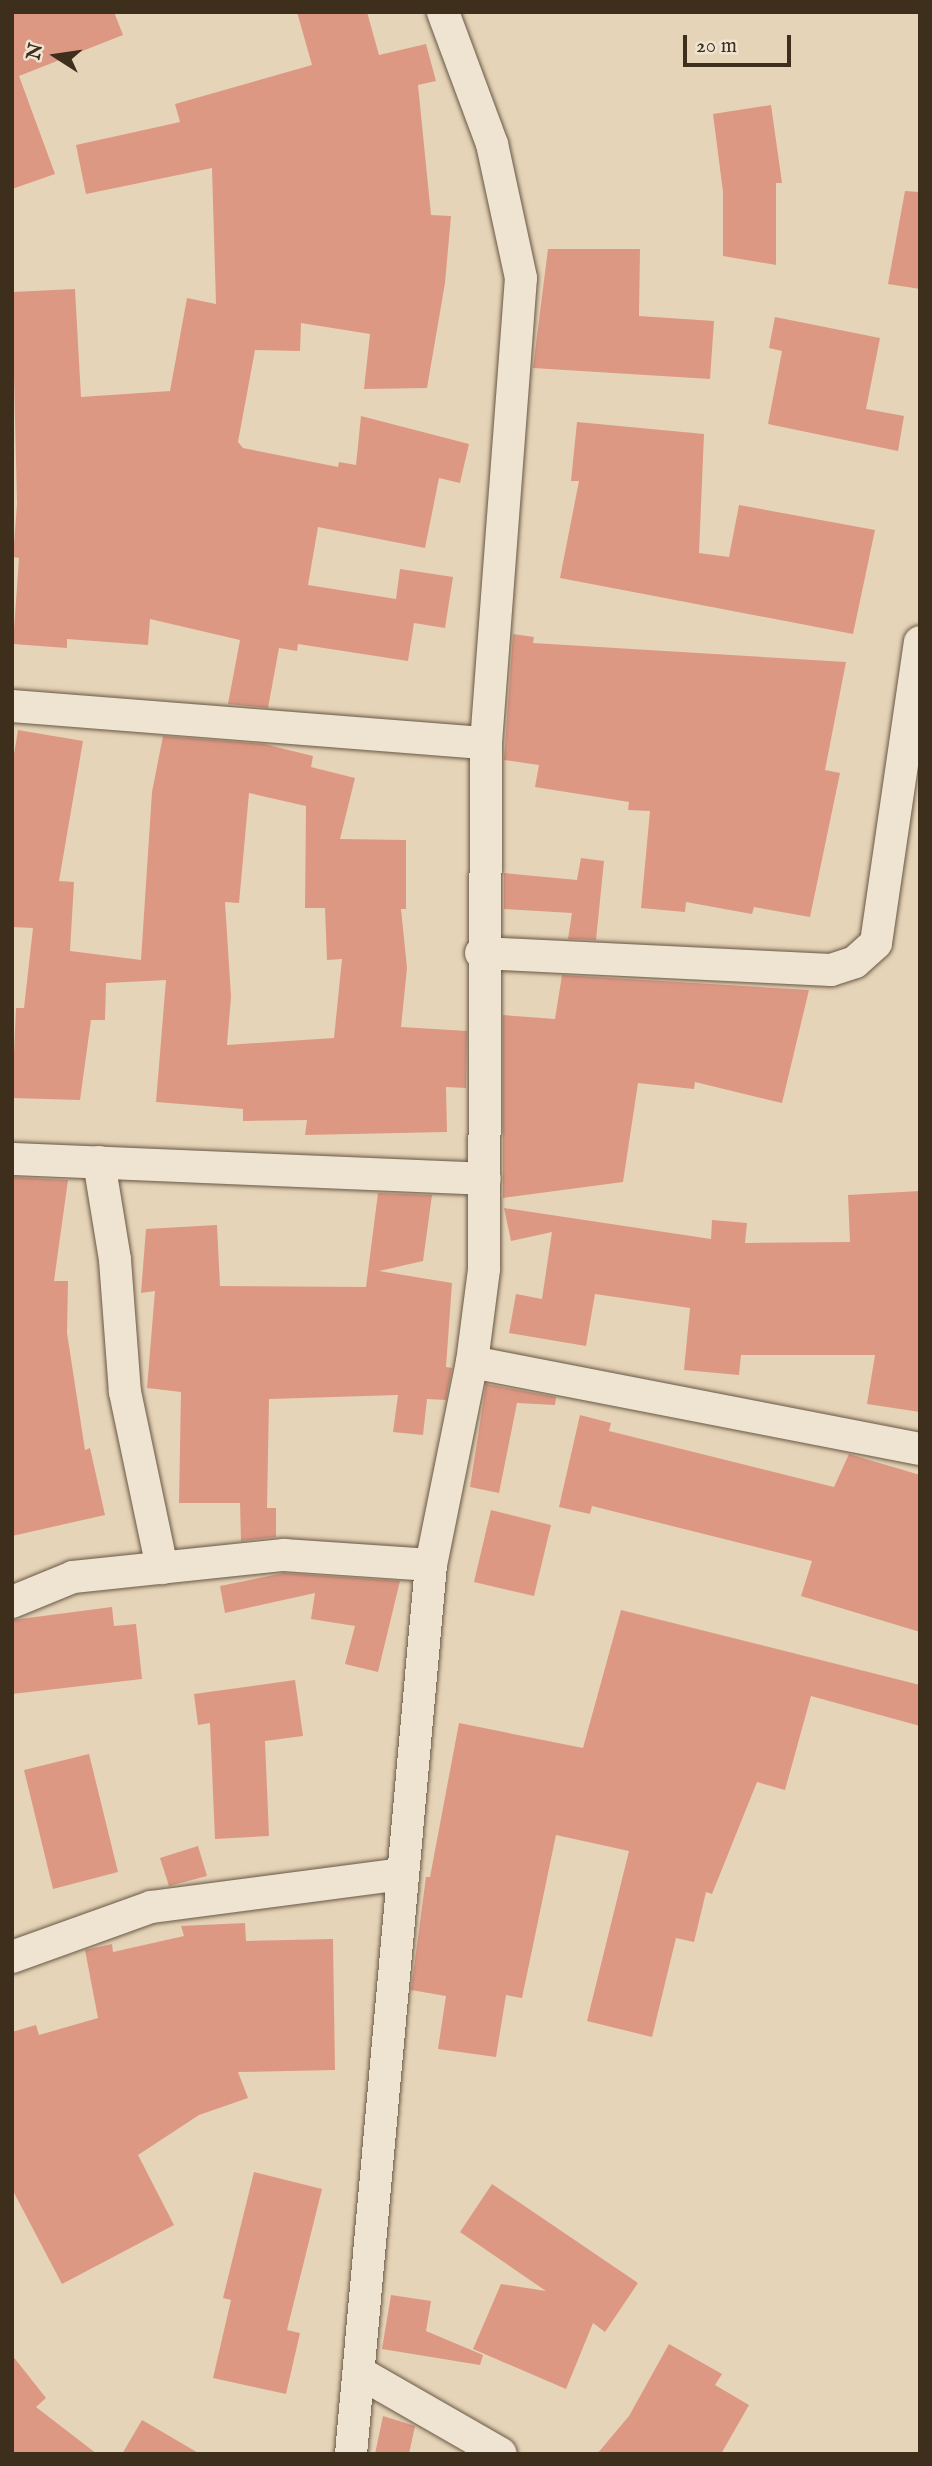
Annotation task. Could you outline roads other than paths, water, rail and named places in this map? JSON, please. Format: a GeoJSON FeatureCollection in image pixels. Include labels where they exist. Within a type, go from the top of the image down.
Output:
{"type":"FeatureCollection","features":[{"type":"Feature","properties":{"kind":"street"},"geometry":{"type":"LineString","coordinates":[[351,2454],[362,2374],[401,1874],[431,1565],[472,1362],[484,1269],[481,953],[486,743],[521,278],[492,144],[443,12]]}},
{"type":"Feature","properties":{"kind":"street"},"geometry":{"type":"LineString","coordinates":[[481,953],[831,970],[855,962],[876,943],[914,743],[920,642]]}},
{"type":"Feature","properties":{"kind":"street"},"geometry":{"type":"LineString","coordinates":[[12,706],[486,743]]}},
{"type":"Feature","properties":{"kind":"street"},"geometry":{"type":"LineString","coordinates":[[12,1159],[485,1179]]}},
{"type":"Feature","properties":{"kind":"street"},"geometry":{"type":"LineString","coordinates":[[99,1162],[115,1260],[125,1392],[162,1568]]}},
{"type":"Feature","properties":{"kind":"street"},"geometry":{"type":"LineString","coordinates":[[472,1362],[920,1449]]}},
{"type":"Feature","properties":{"kind":"street"},"geometry":{"type":"LineString","coordinates":[[12,1602],[74,1577],[284,1555],[431,1565]]}},
{"type":"Feature","properties":{"kind":"street"},"geometry":{"type":"LineString","coordinates":[[12,1957],[151,1907],[401,1874]]}},
{"type":"Feature","properties":{"kind":"street"},"geometry":{"type":"LineString","coordinates":[[362,2374],[501,2454]]}}]}
